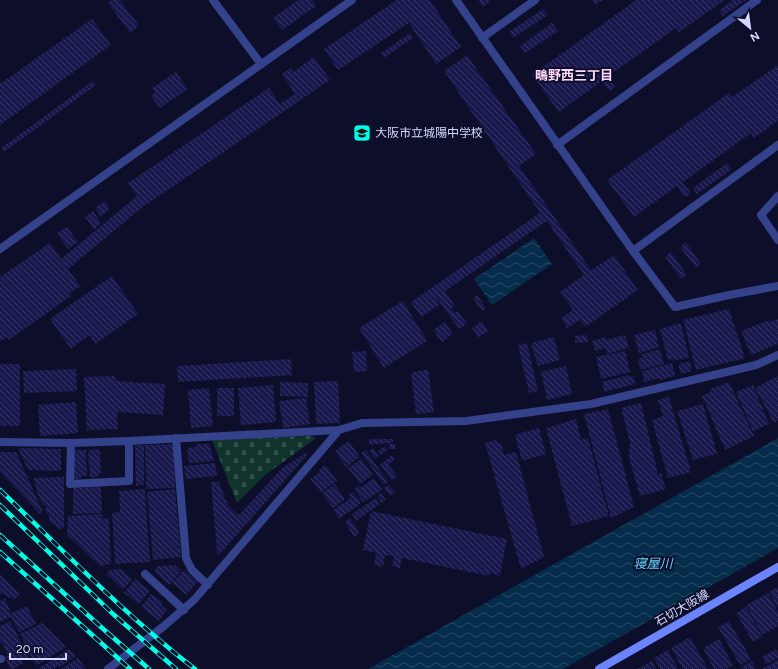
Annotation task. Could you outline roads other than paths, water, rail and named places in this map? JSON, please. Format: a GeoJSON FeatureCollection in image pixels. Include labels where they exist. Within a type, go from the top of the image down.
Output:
{"type":"FeatureCollection","features":[{"type":"Feature","properties":{"kind":"main road","name":"石切大阪線"},"geometry":{"type":"LineString","coordinates":[[599,669],[778,567]]}},
{"type":"Feature","properties":{"kind":"street"},"geometry":{"type":"LineString","coordinates":[[213,0],[261,64]]}},
{"type":"Feature","properties":{"kind":"street"},"geometry":{"type":"LineString","coordinates":[[0,249],[352,0]]}},
{"type":"Feature","properties":{"kind":"street"},"geometry":{"type":"LineString","coordinates":[[456,0],[633,251],[675,307],[778,286]]}},
{"type":"Feature","properties":{"kind":"street"},"geometry":{"type":"LineString","coordinates":[[482,38],[535,0]]}},
{"type":"Feature","properties":{"kind":"street"},"geometry":{"type":"LineString","coordinates":[[557,144],[757,0]]}},
{"type":"Feature","properties":{"kind":"street"},"geometry":{"type":"LineString","coordinates":[[633,251],[778,145]]}},
{"type":"Feature","properties":{"kind":"street"},"geometry":{"type":"LineString","coordinates":[[778,196],[761,214],[778,240]]}},
{"type":"Feature","properties":{"kind":"street"},"geometry":{"type":"LineString","coordinates":[[0,442],[130,442],[176,438],[339,430],[362,423],[466,421],[591,404],[756,366],[778,355]]}},
{"type":"Feature","properties":{"kind":"street"},"geometry":{"type":"LineString","coordinates":[[108,669],[184,610],[194,600],[339,430]]}},
{"type":"Feature","properties":{"kind":"street"},"geometry":{"type":"LineString","coordinates":[[176,438],[186,558],[192,570],[208,585]]}},
{"type":"Feature","properties":{"kind":"street"},"geometry":{"type":"LineString","coordinates":[[71,443],[70,484],[129,481],[130,442]]}},
{"type":"Feature","properties":{"kind":"street"},"geometry":{"type":"LineString","coordinates":[[145,574],[184,610]]}},
{"type":"Feature","properties":{"kind":"water"},"geometry":{"type":"Polygon","coordinates":[[[534,238],[552,264],[492,305],[474,279],[534,238]]]}},
{"type":"Feature","properties":{"kind":"water","name":"寝屋川"},"geometry":{"type":"Polygon","coordinates":[[[778,438],[778,548],[563,669],[368,669],[778,438]]]}},
{"type":"Feature","properties":{"kind":"railway"},"geometry":{"type":"LineString","coordinates":[[0,490],[119,605],[195,669]]}},
{"type":"Feature","properties":{"kind":"railway"},"geometry":{"type":"LineString","coordinates":[[0,505],[113,614],[176,669]]}},
{"type":"Feature","properties":{"kind":"railway"},"geometry":{"type":"LineString","coordinates":[[0,535],[149,669]]}},
{"type":"Feature","properties":{"kind":"railway"},"geometry":{"type":"LineString","coordinates":[[0,552],[130,669]]}},
{"type":"Feature","properties":{"kind":"place","name":"大阪市立城陽中学校"},"geometry":{"type":"Point","coordinates":[362,133]}},
{"type":"Feature","properties":{"kind":"district","name":"鴫野西三丁目"},"geometry":{"type":"Point","coordinates":[574,75]}}]}
